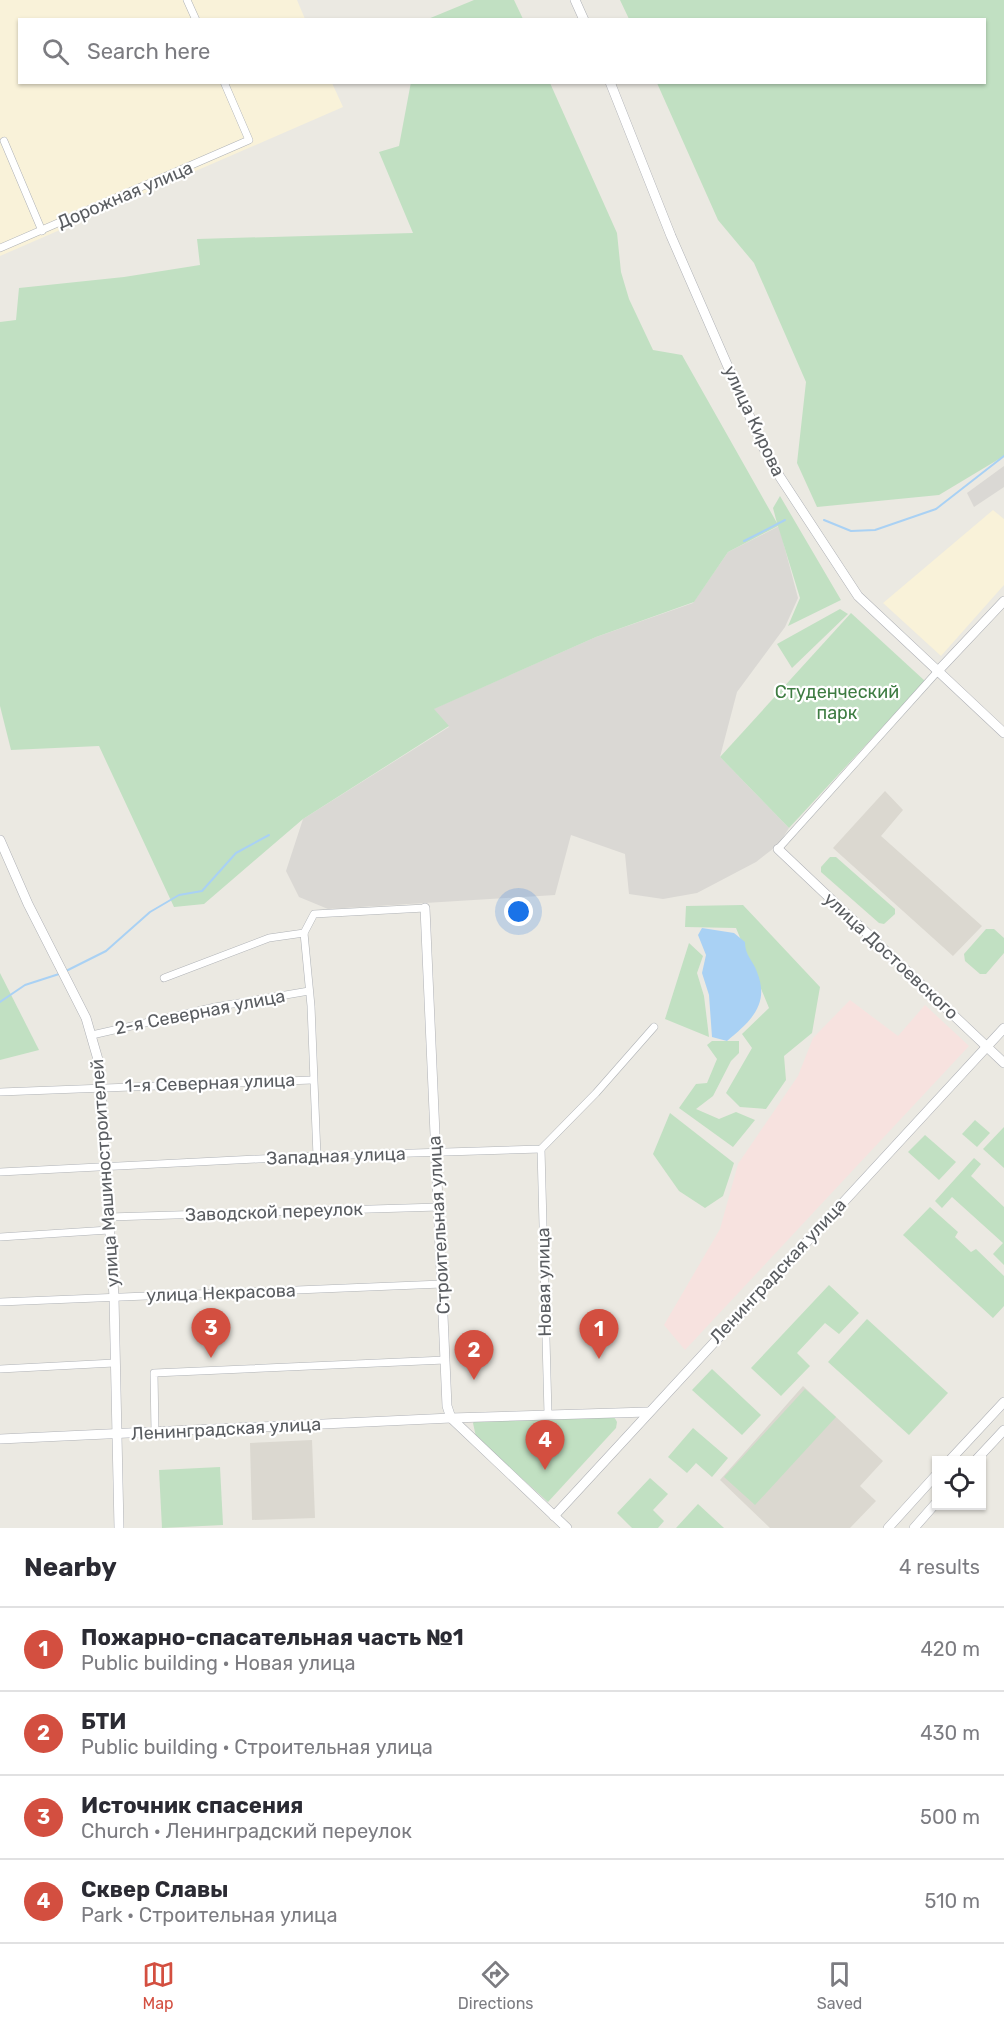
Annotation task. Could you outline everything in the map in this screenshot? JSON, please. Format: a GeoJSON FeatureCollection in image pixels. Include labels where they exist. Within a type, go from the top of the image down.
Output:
{"type":"FeatureCollection","features":[{"type":"Feature","properties":{"kind":"street"},"geometry":{"type":"LineString","coordinates":[[187,0],[195,18]]}},
{"type":"Feature","properties":{"kind":"street"},"geometry":{"type":"LineString","coordinates":[[575,0],[583,18]]}},
{"type":"Feature","properties":{"kind":"street","name":"Дорожная улица"},"geometry":{"type":"LineString","coordinates":[[0,248],[249,140],[225,84]]}},
{"type":"Feature","properties":{"kind":"street","name":"улица Кирова"},"geometry":{"type":"LineString","coordinates":[[611,84],[671,236],[763,447],[780,477],[858,596],[1004,733]]}},
{"type":"Feature","properties":{"kind":"street"},"geometry":{"type":"LineString","coordinates":[[3,141],[42,231]]}},
{"type":"Feature","properties":{"kind":"street"},"geometry":{"type":"LineString","coordinates":[[778,849],[1004,601]]}},
{"type":"Feature","properties":{"kind":"street","name":"улица Машиностроителей"},"geometry":{"type":"LineString","coordinates":[[0,840],[28,904],[56,956],[92,1035],[102,1088],[114,1297],[119,1528]]}},
{"type":"Feature","properties":{"kind":"street","name":"улица Достоевского"},"geometry":{"type":"LineString","coordinates":[[778,849],[1004,1063]]}},
{"type":"Feature","properties":{"kind":"street"},"geometry":{"type":"LineString","coordinates":[[317,1156],[304,933],[314,914],[424,908]]}},
{"type":"Feature","properties":{"kind":"street","name":"Строительная улица"},"geometry":{"type":"LineString","coordinates":[[424,908],[447,1406],[451,1418]]}},
{"type":"Feature","properties":{"kind":"street"},"geometry":{"type":"LineString","coordinates":[[164,978],[269,938],[304,933]]}},
{"type":"Feature","properties":{"kind":"street","name":"2-я Северная улица"},"geometry":{"type":"LineString","coordinates":[[92,1035],[215,1007],[309,991]]}},
{"type":"Feature","properties":{"kind":"street"},"geometry":{"type":"LineString","coordinates":[[541,1149],[596,1094],[654,1027]]}},
{"type":"Feature","properties":{"kind":"street","name":"Ленинградская улица"},"geometry":{"type":"LineString","coordinates":[[554,1515],[1004,1028]]}},
{"type":"Feature","properties":{"kind":"street","name":"1-я Северная улица"},"geometry":{"type":"LineString","coordinates":[[0,1092],[312,1080]]}},
{"type":"Feature","properties":{"kind":"street","name":"Западная улица"},"geometry":{"type":"LineString","coordinates":[[0,1172],[317,1156],[541,1149]]}},
{"type":"Feature","properties":{"kind":"street","name":"Новая улица"},"geometry":{"type":"LineString","coordinates":[[541,1149],[548,1414]]}},
{"type":"Feature","properties":{"kind":"street","name":"Заводской переулок"},"geometry":{"type":"LineString","coordinates":[[109,1217],[439,1207]]}},
{"type":"Feature","properties":{"kind":"street"},"geometry":{"type":"LineString","coordinates":[[0,1237],[109,1230]]}},
{"type":"Feature","properties":{"kind":"street","name":"улица Некрасова"},"geometry":{"type":"LineString","coordinates":[[0,1302],[442,1284]]}},
{"type":"Feature","properties":{"kind":"street"},"geometry":{"type":"LineString","coordinates":[[155,1432],[154,1373],[445,1360]]}},
{"type":"Feature","properties":{"kind":"street"},"geometry":{"type":"LineString","coordinates":[[0,1369],[114,1363]]}},
{"type":"Feature","properties":{"kind":"street"},"geometry":{"type":"LineString","coordinates":[[955,1456],[1004,1402]]}},
{"type":"Feature","properties":{"kind":"street","name":"Ленинградская улица"},"geometry":{"type":"LineString","coordinates":[[0,1439],[451,1418],[648,1412]]}},
{"type":"Feature","properties":{"kind":"street"},"geometry":{"type":"LineString","coordinates":[[451,1418],[567,1528]]}},
{"type":"Feature","properties":{"kind":"street"},"geometry":{"type":"LineString","coordinates":[[981,1456],[1004,1430]]}},
{"type":"Feature","properties":{"kind":"street"},"geometry":{"type":"LineString","coordinates":[[888,1528],[932,1479]]}},
{"type":"Feature","properties":{"kind":"street"},"geometry":{"type":"LineString","coordinates":[[914,1528],[932,1508]]}},
{"type":"Feature","properties":{"kind":"shaded area"},"geometry":{"type":"Polygon","coordinates":[[[0,0],[297,0],[305,18],[18,18],[18,84],[332,84],[343,107],[0,256],[0,0]]]}},
{"type":"Feature","properties":{"kind":"shaded area"},"geometry":{"type":"Polygon","coordinates":[[[1004,466],[1004,487],[974,507],[967,493],[1004,466]]]}},
{"type":"Feature","properties":{"kind":"shaded area"},"geometry":{"type":"Polygon","coordinates":[[[993,510],[1004,519],[1004,585],[941,656],[883,603],[993,510]]]}},
{"type":"Feature","properties":{"kind":"shaded area"},"geometry":{"type":"Polygon","coordinates":[[[779,526],[798,598],[785,627],[737,692],[720,757],[789,828],[778,845],[756,862],[697,893],[663,899],[629,894],[625,854],[571,835],[555,895],[328,909],[299,897],[286,871],[303,819],[449,727],[433,709],[596,637],[693,603],[728,552],[779,526]]]}},
{"type":"Feature","properties":{"kind":"shaded area"},"geometry":{"type":"Polygon","coordinates":[[[885,791],[903,810],[881,836],[982,926],[953,956],[833,848],[885,791]]]}},
{"type":"Feature","properties":{"kind":"shaded area"},"geometry":{"type":"Polygon","coordinates":[[[850,1000],[898,1036],[925,1005],[969,1046],[685,1350],[664,1325],[720,1229],[738,1164],[798,1076],[813,1038],[850,1000]]]}},
{"type":"Feature","properties":{"kind":"shaded area"},"geometry":{"type":"Polygon","coordinates":[[[803,1386],[883,1461],[860,1486],[876,1501],[850,1528],[770,1528],[720,1480],[803,1386]]]}},
{"type":"Feature","properties":{"kind":"shaded area"},"geometry":{"type":"Polygon","coordinates":[[[312,1440],[315,1518],[252,1520],[250,1443],[312,1440]]]}},
{"type":"Feature","properties":{"kind":"green space"},"geometry":{"type":"Polygon","coordinates":[[[474,0],[514,0],[523,18],[430,18],[474,0]]]}},
{"type":"Feature","properties":{"kind":"green space"},"geometry":{"type":"Polygon","coordinates":[[[620,0],[1004,0],[1004,456],[939,495],[817,507],[797,463],[806,382],[754,263],[718,220],[657,84],[986,84],[986,18],[629,18],[620,0]]]}},
{"type":"Feature","properties":{"kind":"green space"},"geometry":{"type":"Polygon","coordinates":[[[411,84],[550,84],[617,233],[621,272],[629,299],[653,350],[682,355],[777,523],[773,508],[780,496],[841,600],[788,626],[800,598],[778,526],[728,552],[694,602],[596,637],[434,709],[449,726],[303,819],[204,904],[174,907],[99,746],[11,750],[0,706],[0,322],[16,320],[19,288],[124,277],[200,265],[197,239],[413,233],[379,152],[399,146],[411,84]]]}},
{"type":"Feature","properties":{"kind":"green space"},"geometry":{"type":"Polygon","coordinates":[[[840,609],[848,614],[792,668],[777,644],[840,609]]]}},
{"type":"Feature","properties":{"kind":"green space","name":"Студенческий парк"},"geometry":{"type":"Polygon","coordinates":[[[851,613],[925,681],[789,828],[720,757],[851,613]]]}},
{"type":"Feature","properties":{"kind":"green space"},"geometry":{"type":"Polygon","coordinates":[[[830,857],[836,857],[895,909],[895,914],[884,924],[879,923],[821,872],[821,867],[830,857]]]}},
{"type":"Feature","properties":{"kind":"green space"},"geometry":{"type":"Polygon","coordinates":[[[743,905],[820,987],[812,1033],[784,1056],[786,1080],[766,1109],[740,1107],[726,1093],[752,1048],[742,1034],[769,1008],[736,928],[685,927],[686,906],[743,905]]]}},
{"type":"Feature","properties":{"kind":"green space"},"geometry":{"type":"Polygon","coordinates":[[[986,929],[994,929],[1004,938],[1004,953],[986,974],[980,974],[965,961],[964,954],[986,929]]]}},
{"type":"Feature","properties":{"kind":"green space"},"geometry":{"type":"Polygon","coordinates":[[[689,943],[703,956],[697,973],[704,996],[709,1037],[665,1019],[689,943]]]}},
{"type":"Feature","properties":{"kind":"green space"},"geometry":{"type":"Polygon","coordinates":[[[0,973],[39,1050],[0,1060],[0,973]]]}},
{"type":"Feature","properties":{"kind":"green space"},"geometry":{"type":"Polygon","coordinates":[[[712,1041],[739,1041],[739,1053],[731,1061],[713,1096],[696,1109],[719,1119],[736,1112],[755,1120],[733,1147],[679,1108],[696,1084],[707,1083],[717,1059],[707,1045],[712,1041]]]}},
{"type":"Feature","properties":{"kind":"green space"},"geometry":{"type":"Polygon","coordinates":[[[670,1113],[734,1163],[723,1196],[705,1208],[679,1191],[653,1154],[670,1113]]]}},
{"type":"Feature","properties":{"kind":"green space"},"geometry":{"type":"Polygon","coordinates":[[[975,1120],[990,1133],[977,1147],[962,1134],[975,1120]]]}},
{"type":"Feature","properties":{"kind":"green space"},"geometry":{"type":"Polygon","coordinates":[[[1004,1127],[1004,1168],[983,1149],[1004,1127]]]}},
{"type":"Feature","properties":{"kind":"green space"},"geometry":{"type":"Polygon","coordinates":[[[925,1135],[956,1162],[939,1180],[908,1152],[925,1135]]]}},
{"type":"Feature","properties":{"kind":"green space"},"geometry":{"type":"Polygon","coordinates":[[[974,1158],[981,1164],[971,1176],[1004,1207],[1004,1265],[993,1254],[1003,1243],[952,1197],[942,1208],[935,1201],[974,1158]]]}},
{"type":"Feature","properties":{"kind":"green space"},"geometry":{"type":"Polygon","coordinates":[[[930,1207],[958,1232],[955,1237],[971,1252],[976,1249],[1004,1276],[1004,1306],[993,1318],[903,1235],[930,1207]]]}},
{"type":"Feature","properties":{"kind":"green space"},"geometry":{"type":"Polygon","coordinates":[[[829,1285],[859,1313],[839,1334],[825,1323],[797,1353],[810,1366],[781,1396],[751,1368],[829,1285]]]}},
{"type":"Feature","properties":{"kind":"green space"},"geometry":{"type":"Polygon","coordinates":[[[867,1319],[948,1393],[909,1435],[828,1362],[867,1319]]]}},
{"type":"Feature","properties":{"kind":"green space"},"geometry":{"type":"Polygon","coordinates":[[[712,1369],[761,1415],[742,1435],[692,1390],[712,1369]]]}},
{"type":"Feature","properties":{"kind":"green space"},"geometry":{"type":"Polygon","coordinates":[[[805,1389],[836,1417],[755,1505],[724,1477],[805,1389]]]}},
{"type":"Feature","properties":{"kind":"green space"},"geometry":{"type":"Polygon","coordinates":[[[613,1415],[617,1422],[616,1428],[548,1502],[476,1437],[473,1423],[476,1419],[613,1415]]]}},
{"type":"Feature","properties":{"kind":"green space"},"geometry":{"type":"Polygon","coordinates":[[[693,1428],[728,1458],[712,1477],[696,1463],[687,1473],[668,1457],[693,1428]]]}},
{"type":"Feature","properties":{"kind":"green space"},"geometry":{"type":"Polygon","coordinates":[[[220,1467],[223,1525],[162,1528],[159,1470],[220,1467]]]}},
{"type":"Feature","properties":{"kind":"green space"},"geometry":{"type":"Polygon","coordinates":[[[650,1478],[668,1494],[653,1510],[664,1521],[658,1528],[632,1528],[617,1513],[650,1478]]]}},
{"type":"Feature","properties":{"kind":"green space"},"geometry":{"type":"Polygon","coordinates":[[[698,1504],[724,1528],[676,1528],[698,1504]]]}},
{"type":"Feature","properties":{"kind":"water"},"geometry":{"type":"Polygon","coordinates":[[[702,928],[734,933],[745,942],[746,951],[760,983],[760,1003],[756,1011],[727,1041],[712,1037],[709,995],[702,973],[706,955],[698,935],[702,928]]]}},
{"type":"Feature","properties":{"kind":"waterway"},"geometry":{"type":"LineString","coordinates":[[824,520],[851,531],[875,530],[936,509],[1004,456]]}},
{"type":"Feature","properties":{"kind":"waterway"},"geometry":{"type":"LineString","coordinates":[[744,541],[785,520]]}},
{"type":"Feature","properties":{"kind":"waterway"},"geometry":{"type":"LineString","coordinates":[[64,972],[106,951],[150,912],[179,895],[202,891],[236,853],[269,835]]}},
{"type":"Feature","properties":{"kind":"waterway"},"geometry":{"type":"LineString","coordinates":[[0,1002],[25,985],[59,974]]}},
{"type":"Feature","properties":{"kind":"place","name":"Источник спасения"},"geometry":{"type":"Point","coordinates":[211,1358]}},
{"type":"Feature","properties":{"kind":"place","name":"Пожарно-спасательная часть №1"},"geometry":{"type":"Point","coordinates":[599,1359]}},
{"type":"Feature","properties":{"kind":"place","name":"БТИ"},"geometry":{"type":"Point","coordinates":[474,1380]}},
{"type":"Feature","properties":{"kind":"place","name":"Сквер Славы"},"geometry":{"type":"Point","coordinates":[545,1470]}}]}
